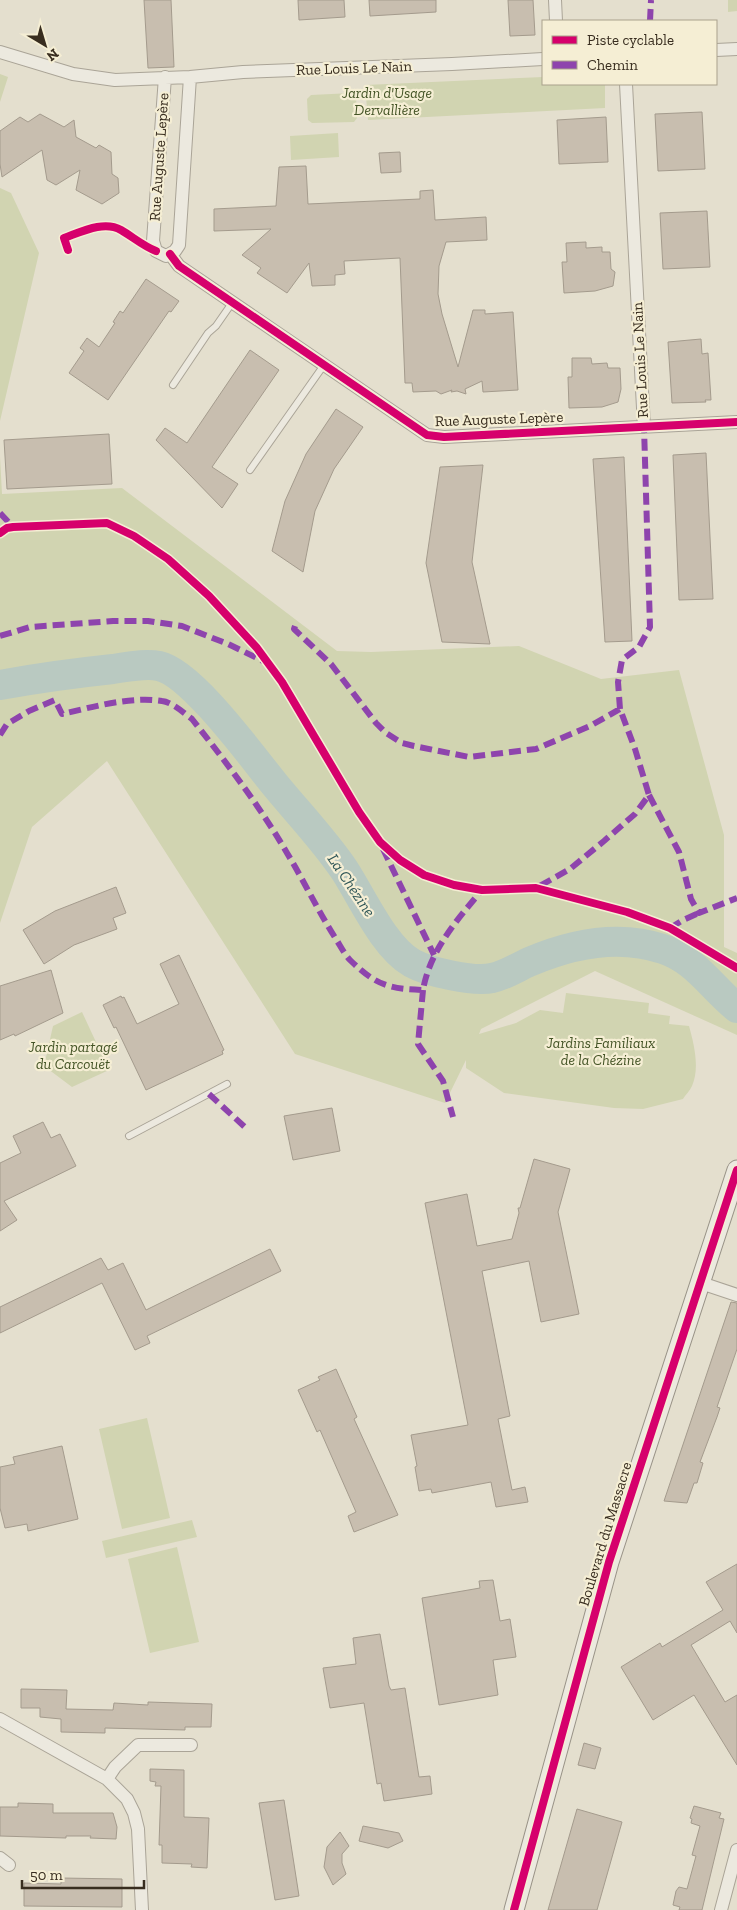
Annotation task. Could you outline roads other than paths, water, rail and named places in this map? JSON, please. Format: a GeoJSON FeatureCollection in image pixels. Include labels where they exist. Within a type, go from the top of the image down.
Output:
{"type":"FeatureCollection","features":[{"type":"Feature","properties":{"kind":"main road","name":"Boulevard du Massacre"},"geometry":{"type":"LineString","coordinates":[[514,1910],[609,1562],[737,1170]]}},
{"type":"Feature","properties":{"kind":"street"},"geometry":{"type":"LineString","coordinates":[[555,0],[556,20]]}},
{"type":"Feature","properties":{"kind":"street"},"geometry":{"type":"LineString","coordinates":[[717,50],[737,49]]}},
{"type":"Feature","properties":{"kind":"street","name":"Rue Louis Le Nain"},"geometry":{"type":"LineString","coordinates":[[0,52],[93,78],[115,80],[190,77],[243,72],[542,59]]}},
{"type":"Feature","properties":{"kind":"street","name":"Rue Auguste Lepère"},"geometry":{"type":"LineString","coordinates":[[165,77],[153,241],[154,248],[159,254],[166,256],[178,249],[179,245],[190,77]]}},
{"type":"Feature","properties":{"kind":"street","name":"Rue Louis Le Nain"},"geometry":{"type":"LineString","coordinates":[[626,85],[644,427]]}},
{"type":"Feature","properties":{"kind":"street","name":"Rue Auguste Lepère"},"geometry":{"type":"LineString","coordinates":[[170,254],[179,266],[427,435],[434,437],[737,422]]}},
{"type":"Feature","properties":{"kind":"street"},"geometry":{"type":"LineString","coordinates":[[701,1283],[737,1295]]}},
{"type":"Feature","properties":{"kind":"street"},"geometry":{"type":"LineString","coordinates":[[0,1719],[107,1779],[127,1799],[136,1820],[139,1836],[142,1910]]}},
{"type":"Feature","properties":{"kind":"street"},"geometry":{"type":"LineString","coordinates":[[107,1779],[115,1767],[138,1745],[191,1746]]}},
{"type":"Feature","properties":{"kind":"street"},"geometry":{"type":"LineString","coordinates":[[721,1910],[737,1850]]}},
{"type":"Feature","properties":{"kind":"lane"},"geometry":{"type":"LineString","coordinates":[[173,385],[232,303]]}},
{"type":"Feature","properties":{"kind":"lane"},"geometry":{"type":"LineString","coordinates":[[250,470],[324,365]]}},
{"type":"Feature","properties":{"kind":"lane"},"geometry":{"type":"LineString","coordinates":[[129,1136],[226,1084]]}},
{"type":"Feature","properties":{"kind":"waterway","name":"La Chézine"},"geometry":{"type":"LineString","coordinates":[[0,685],[142,665],[159,666],[173,672],[204,700],[238,738],[337,860],[392,946],[412,963],[440,973],[484,979],[506,973],[561,950],[595,943],[629,942],[663,949],[685,960],[737,1008]]}},
{"type":"Feature","properties":{"kind":"park label","name":"Jardin d'Usage Dervallière"},"geometry":{"type":"Point","coordinates":[387,102]}},
{"type":"Feature","properties":{"kind":"park label","name":"Jardins Familiaux de la Chézine"},"geometry":{"type":"Point","coordinates":[601,1052]}},
{"type":"Feature","properties":{"kind":"park label","name":"Jardin partagé du Carcouët"},"geometry":{"type":"Point","coordinates":[73,1056]}}]}
